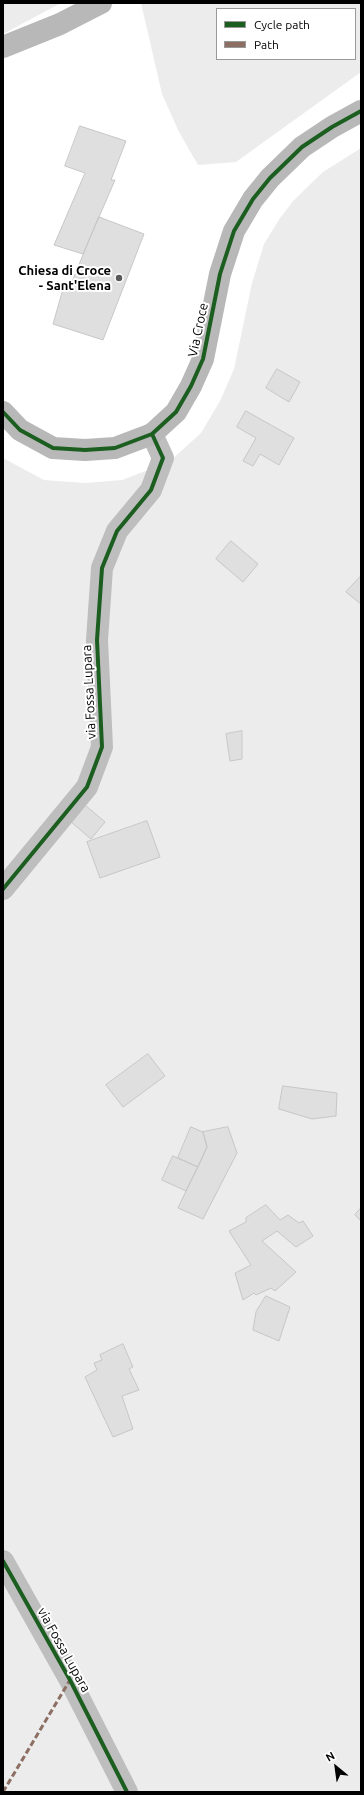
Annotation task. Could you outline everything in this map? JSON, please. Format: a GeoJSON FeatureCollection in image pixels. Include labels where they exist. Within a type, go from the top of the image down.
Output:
{"type":"FeatureCollection","features":[{"type":"Feature","properties":{"kind":"street"},"geometry":{"type":"LineString","coordinates":[[3,47],[60,24],[101,3]]}},
{"type":"Feature","properties":{"kind":"street","name":"Via Croce"},"geometry":{"type":"LineString","coordinates":[[3,412],[20,430],[53,448],[84,450],[115,448],[152,434],[176,412],[192,386],[203,360],[220,274],[234,231],[253,199],[270,178],[302,147],[332,127],[361,111]]}},
{"type":"Feature","properties":{"kind":"street","name":"via Fossa Lupara"},"geometry":{"type":"LineString","coordinates":[[3,890],[87,787],[102,747],[97,640],[102,568],[117,531],[151,490],[163,458],[152,434]]}},
{"type":"Feature","properties":{"kind":"street","name":"via Fossa Lupara"},"geometry":{"type":"LineString","coordinates":[[3,1561],[70,1680],[127,1792]]}},
{"type":"Feature","properties":{"kind":"shaded area"},"geometry":{"type":"Polygon","coordinates":[[[3,3],[61,3],[3,34],[3,3]]]}},
{"type":"Feature","properties":{"kind":"shaded area"},"geometry":{"type":"Polygon","coordinates":[[[141,3],[361,3],[361,72],[236,162],[198,165],[179,132],[162,94],[141,3]]]}},
{"type":"Feature","properties":{"kind":"shaded area"},"geometry":{"type":"Polygon","coordinates":[[[361,148],[361,1792],[3,1792],[3,458],[44,480],[85,483],[122,480],[169,462],[201,433],[220,401],[234,369],[252,283],[264,244],[280,218],[294,200],[323,172],[361,148]]]}},
{"type":"Feature","properties":{"kind":"building"},"geometry":{"type":"Polygon","coordinates":[[[80,126],[126,141],[111,180],[115,180],[83,254],[54,245],[85,173],[65,166],[80,126]]]}},
{"type":"Feature","properties":{"kind":"building"},"geometry":{"type":"Polygon","coordinates":[[[99,217],[144,234],[103,340],[53,324],[65,282],[71,283],[99,217]]]}},
{"type":"Feature","properties":{"kind":"building"},"geometry":{"type":"Polygon","coordinates":[[[277,369],[300,382],[289,402],[266,388],[277,369]]]}},
{"type":"Feature","properties":{"kind":"building"},"geometry":{"type":"Polygon","coordinates":[[[246,411],[294,438],[279,465],[260,454],[253,466],[243,461],[256,438],[237,427],[246,411]]]}},
{"type":"Feature","properties":{"kind":"building"},"geometry":{"type":"Polygon","coordinates":[[[231,541],[258,564],[243,582],[216,559],[231,541]]]}},
{"type":"Feature","properties":{"kind":"building"},"geometry":{"type":"Polygon","coordinates":[[[361,576],[361,604],[346,592],[361,576]]]}},
{"type":"Feature","properties":{"kind":"building"},"geometry":{"type":"Polygon","coordinates":[[[242,731],[242,759],[230,761],[226,734],[242,731]]]}},
{"type":"Feature","properties":{"kind":"building"},"geometry":{"type":"Polygon","coordinates":[[[85,805],[105,822],[91,839],[71,822],[85,805]]]}},
{"type":"Feature","properties":{"kind":"building"},"geometry":{"type":"Polygon","coordinates":[[[147,821],[160,857],[100,878],[87,842],[147,821]]]}},
{"type":"Feature","properties":{"kind":"building"},"geometry":{"type":"Polygon","coordinates":[[[148,1054],[165,1076],[123,1107],[106,1085],[148,1054]]]}},
{"type":"Feature","properties":{"kind":"building"},"geometry":{"type":"Polygon","coordinates":[[[283,1086],[337,1093],[336,1116],[312,1119],[279,1109],[283,1086]]]}},
{"type":"Feature","properties":{"kind":"building"},"geometry":{"type":"Polygon","coordinates":[[[191,1127],[203,1132],[207,1147],[198,1167],[178,1158],[191,1127]]]}},
{"type":"Feature","properties":{"kind":"building"},"geometry":{"type":"Polygon","coordinates":[[[228,1127],[237,1153],[203,1219],[178,1208],[207,1147],[203,1132],[228,1127]]]}},
{"type":"Feature","properties":{"kind":"building"},"geometry":{"type":"Polygon","coordinates":[[[173,1156],[198,1167],[186,1191],[162,1180],[173,1156]]]}},
{"type":"Feature","properties":{"kind":"building"},"geometry":{"type":"Polygon","coordinates":[[[266,1205],[280,1220],[288,1215],[299,1223],[303,1221],[313,1236],[296,1247],[277,1231],[262,1241],[296,1272],[275,1291],[271,1288],[256,1295],[254,1293],[243,1300],[235,1273],[251,1265],[229,1231],[246,1222],[246,1218],[266,1205]]]}},
{"type":"Feature","properties":{"kind":"building"},"geometry":{"type":"Polygon","coordinates":[[[361,1208],[361,1221],[355,1215],[361,1208]]]}},
{"type":"Feature","properties":{"kind":"building"},"geometry":{"type":"Polygon","coordinates":[[[266,1296],[290,1307],[279,1341],[253,1330],[256,1312],[266,1296]]]}},
{"type":"Feature","properties":{"kind":"building"},"geometry":{"type":"Polygon","coordinates":[[[123,1344],[133,1367],[129,1369],[139,1390],[122,1396],[133,1429],[113,1437],[85,1377],[97,1370],[94,1363],[102,1360],[100,1355],[123,1344]]]}},
{"type":"Feature","properties":{"kind":"marked path"},"geometry":{"type":"LineString","coordinates":[[3,1792],[70,1680]]}},
{"type":"Feature","properties":{"kind":"cycle path"},"geometry":{"type":"LineString","coordinates":[[3,412],[20,430],[53,448],[85,450],[115,448],[152,434],[176,412],[191,386],[203,359],[220,274],[234,231],[253,199],[270,178],[302,147],[332,127],[361,111]]}},
{"type":"Feature","properties":{"kind":"cycle path"},"geometry":{"type":"LineString","coordinates":[[3,889],[87,787],[102,747],[97,640],[102,568],[117,531],[151,490],[163,458],[152,434]]}},
{"type":"Feature","properties":{"kind":"cycle path"},"geometry":{"type":"LineString","coordinates":[[3,1561],[70,1680],[127,1792]]}},
{"type":"Feature","properties":{"kind":"place","name":"Chiesa di Croce - Sant'Elena"},"geometry":{"type":"Point","coordinates":[119,278]}}]}
